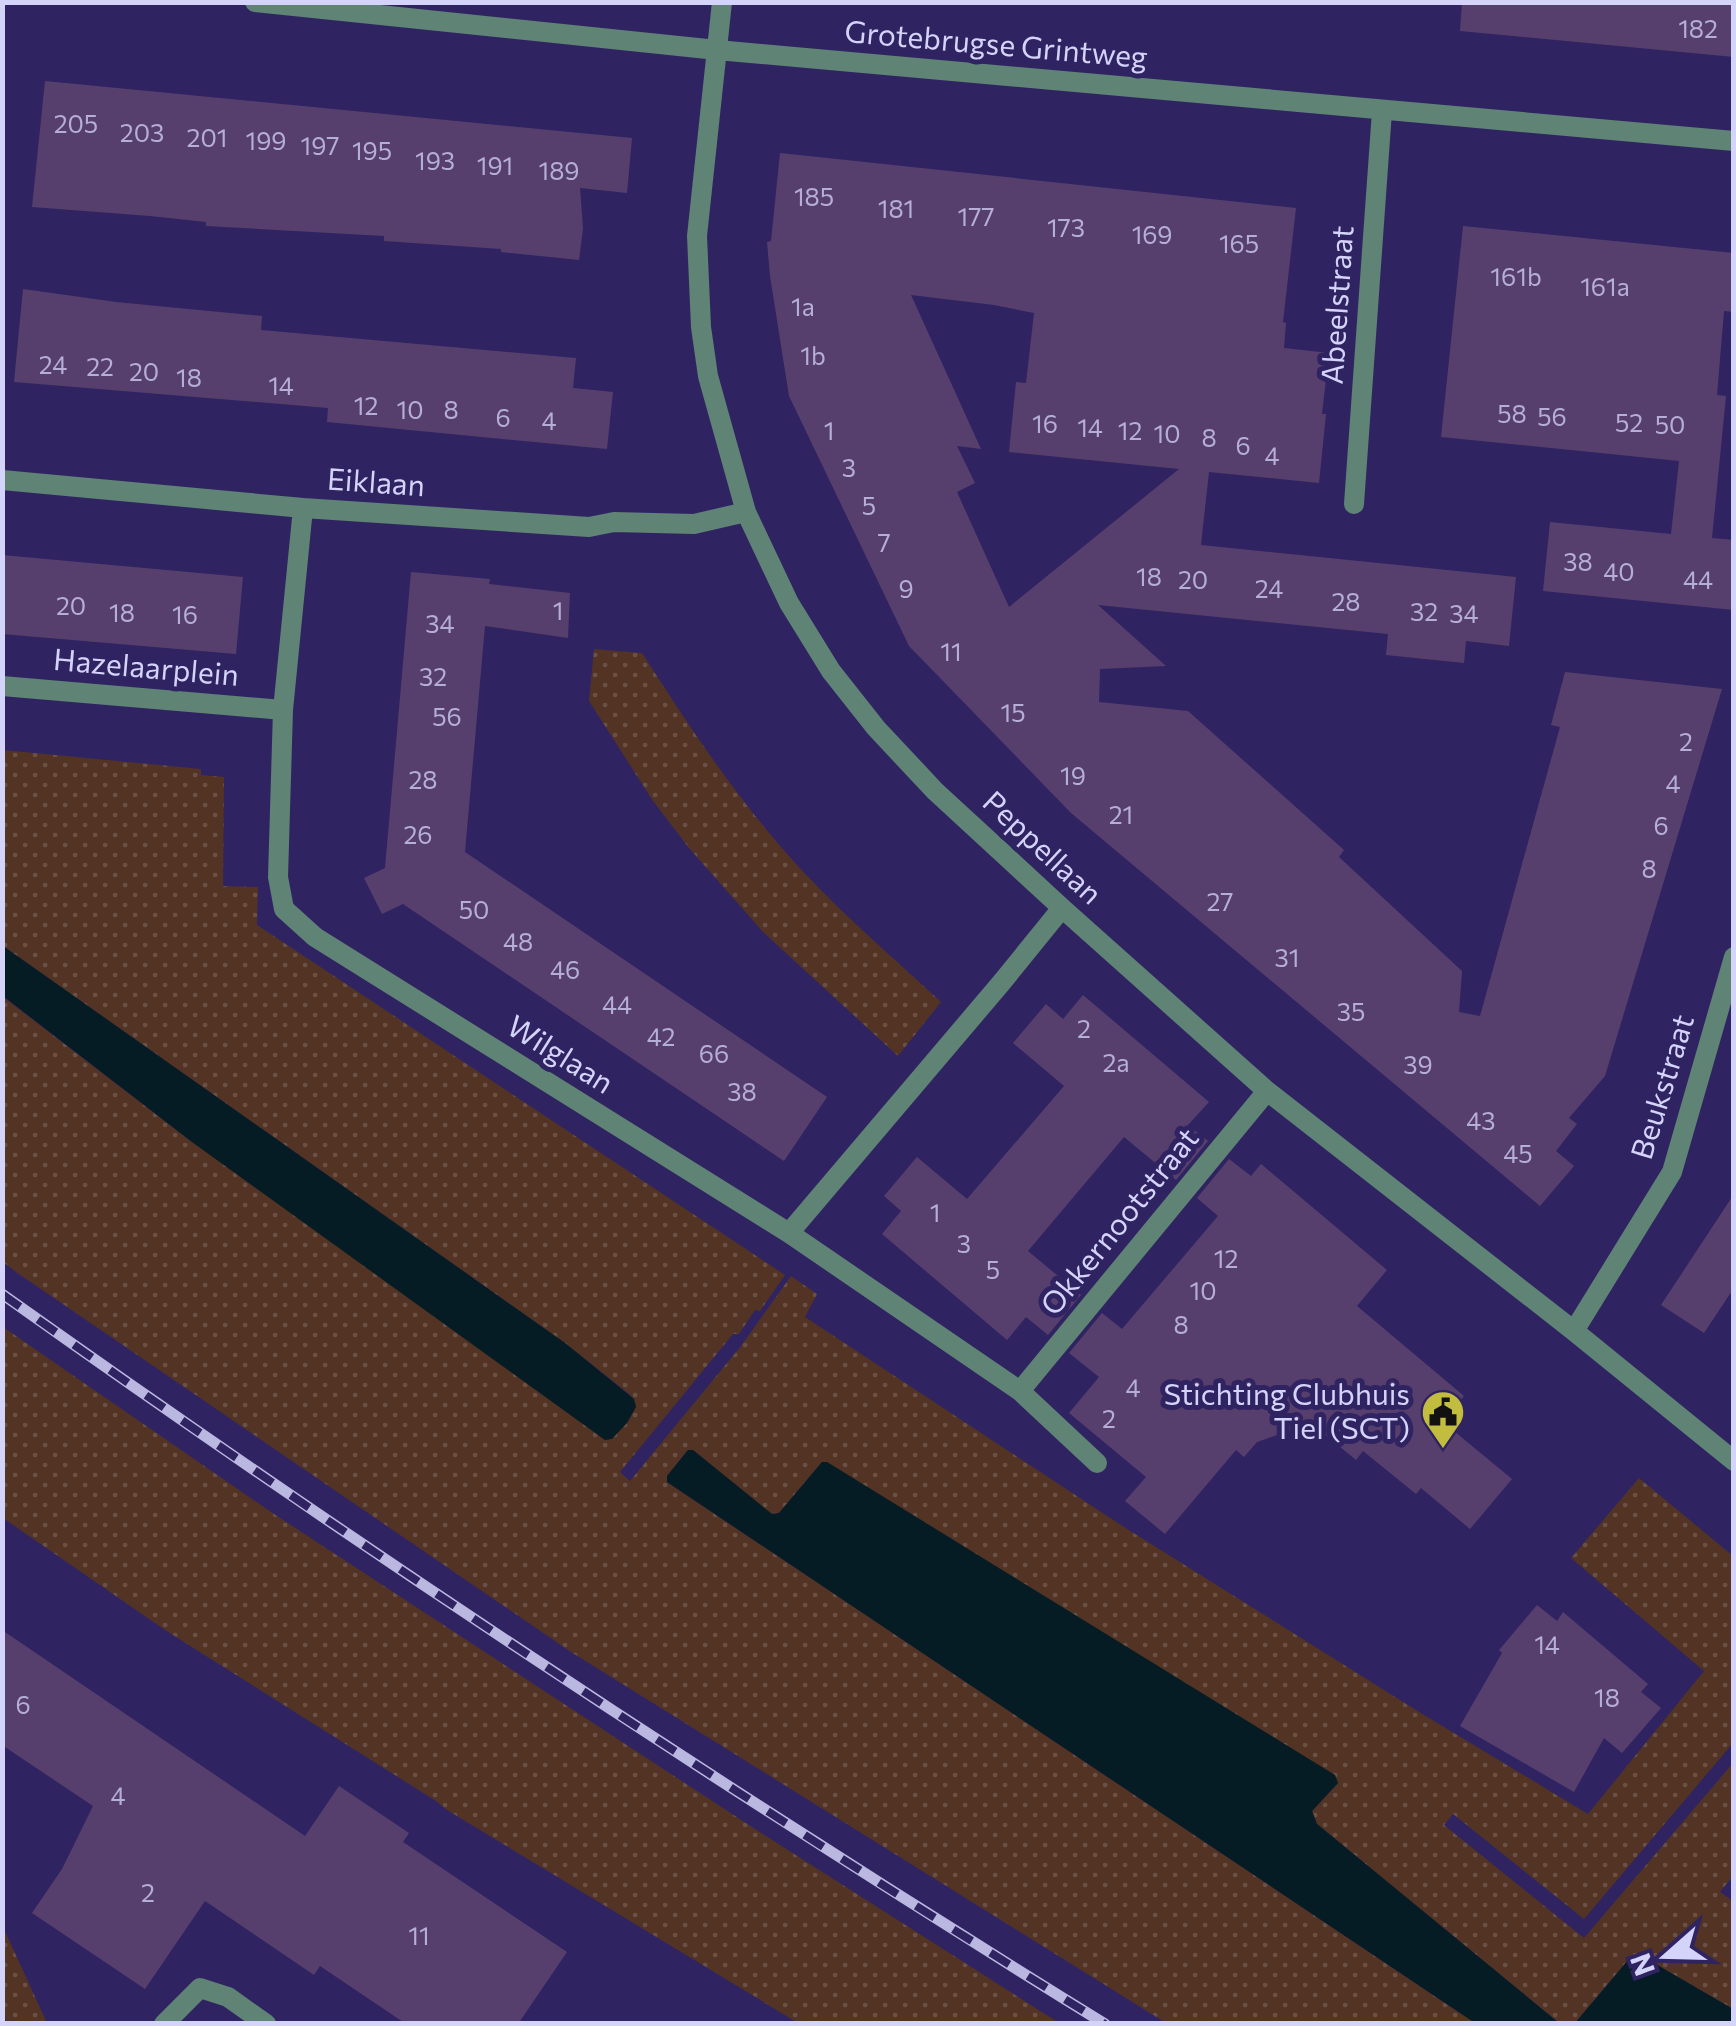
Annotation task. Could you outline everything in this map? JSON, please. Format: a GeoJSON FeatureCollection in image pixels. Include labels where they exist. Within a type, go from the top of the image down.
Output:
{"type":"FeatureCollection","features":[{"type":"Feature","properties":{"kind":"street","name":"Grotebrugse Grintweg"},"geometry":{"type":"LineString","coordinates":[[254,2],[718,50],[1734,141]]}},
{"type":"Feature","properties":{"kind":"street","name":"Peppellaan"},"geometry":{"type":"LineString","coordinates":[[722,2],[696,236],[708,376],[746,512],[789,603],[832,672],[935,791],[1267,1090],[1734,1461]]}},
{"type":"Feature","properties":{"kind":"street","name":"Abeelstraat"},"geometry":{"type":"LineString","coordinates":[[1354,504],[1382,110]]}},
{"type":"Feature","properties":{"kind":"street","name":"Eiklaan"},"geometry":{"type":"LineString","coordinates":[[2,480],[303,508],[588,526],[614,522],[694,524],[746,512]]}},
{"type":"Feature","properties":{"kind":"street","name":"Wilglaan"},"geometry":{"type":"LineString","coordinates":[[303,508],[284,710],[278,877],[284,909],[315,937],[789,1234]]}},
{"type":"Feature","properties":{"kind":"street","name":"Hazelaarplein"},"geometry":{"type":"LineString","coordinates":[[2,686],[284,710]]}},
{"type":"Feature","properties":{"kind":"street"},"geometry":{"type":"LineString","coordinates":[[1062,908],[789,1234],[1020,1392],[1097,1463]]}},
{"type":"Feature","properties":{"kind":"street","name":"Beukstraat"},"geometry":{"type":"LineString","coordinates":[[1574,1331],[1672,1172],[1734,958]]}},
{"type":"Feature","properties":{"kind":"street","name":"Okkernootstraat"},"geometry":{"type":"LineString","coordinates":[[1020,1392],[1267,1090]]}},
{"type":"Feature","properties":{"kind":"street"},"geometry":{"type":"LineString","coordinates":[[164,2024],[200,1988],[228,1997],[266,2024]]}},
{"type":"Feature","properties":{"kind":"shaded area"},"geometry":{"type":"Polygon","coordinates":[[[594,649],[642,653],[726,777],[781,847],[838,907],[941,1002],[898,1056],[763,932],[653,801],[589,701],[594,649]]]}},
{"type":"Feature","properties":{"kind":"shaded area"},"geometry":{"type":"Polygon","coordinates":[[[3,750],[201,769],[201,775],[224,777],[223,886],[258,887],[257,925],[785,1275],[760,1311],[755,1310],[739,1334],[733,1334],[620,1472],[630,1481],[741,1346],[791,1276],[817,1294],[805,1317],[1124,1527],[1588,1814],[1704,1671],[1571,1558],[1639,1478],[1733,1556],[1733,1743],[1584,1919],[1453,1814],[1444,1825],[1584,1938],[1733,1763],[1733,1876],[1720,1892],[1733,1901],[1733,2009],[1640,1955],[1629,1959],[1575,2023],[1559,2023],[1317,1824],[1312,1811],[1338,1783],[822,1462],[779,1513],[771,1514],[693,1450],[687,1451],[667,1476],[667,1482],[1475,2023],[1166,2023],[571,1652],[16,1272],[3,1262],[2,996],[192,1142],[634,1398],[565,1343],[3,946],[3,750]]]}},
{"type":"Feature","properties":{"kind":"shaded area"},"geometry":{"type":"Polygon","coordinates":[[[3,1327],[271,1512],[1059,2023],[798,2023],[447,1810],[165,1630],[3,1518],[3,1327]]]}},
{"type":"Feature","properties":{"kind":"shaded area"},"geometry":{"type":"Polygon","coordinates":[[[2,1927],[47,2023],[7,2023],[2,2009],[2,1927]]]}},
{"type":"Feature","properties":{"kind":"water"},"geometry":{"type":"Polygon","coordinates":[[[3,946],[565,1343],[634,1399],[636,1407],[627,1423],[612,1439],[605,1440],[192,1142],[3,996],[3,946]]]}},
{"type":"Feature","properties":{"kind":"water"},"geometry":{"type":"Polygon","coordinates":[[[688,1450],[693,1450],[772,1514],[779,1513],[822,1462],[827,1462],[1335,1775],[1338,1783],[1312,1811],[1317,1824],[1559,2023],[1475,2023],[667,1482],[667,1476],[688,1450]]]}},
{"type":"Feature","properties":{"kind":"water"},"geometry":{"type":"Polygon","coordinates":[[[1640,1955],[1733,2009],[1733,2023],[1575,2023],[1629,1959],[1640,1955]]]}},
{"type":"Feature","properties":{"kind":"building"},"geometry":{"type":"Polygon","coordinates":[[[1462,2],[1734,2],[1734,57],[1460,31],[1462,2]]]}},
{"type":"Feature","properties":{"kind":"building"},"geometry":{"type":"Polygon","coordinates":[[[45,81],[632,138],[627,193],[580,188],[583,228],[579,260],[501,249],[384,241],[384,236],[206,226],[206,222],[32,207],[45,81]]]}},
{"type":"Feature","properties":{"kind":"building"},"geometry":{"type":"Polygon","coordinates":[[[780,153],[1296,208],[1283,322],[1284,348],[1329,353],[1319,483],[1209,472],[1201,545],[1516,577],[1509,646],[1466,641],[1464,663],[1386,655],[1388,634],[1098,605],[1166,666],[1100,669],[1099,702],[1188,711],[1344,850],[1339,857],[1462,971],[1459,1012],[1480,1016],[1560,727],[1551,725],[1565,672],[1722,689],[1605,1076],[1569,1118],[1577,1124],[1556,1151],[1574,1166],[1540,1206],[1071,813],[909,646],[789,396],[770,276],[767,242],[771,241],[780,153]],[[911,295],[981,449],[957,446],[975,483],[957,492],[1009,607],[1179,469],[1009,452],[1016,382],[1026,383],[1034,313],[911,295]]]}},
{"type":"Feature","properties":{"kind":"building"},"geometry":{"type":"Polygon","coordinates":[[[1463,226],[1734,253],[1734,312],[1724,311],[1717,395],[1726,396],[1712,538],[1734,540],[1734,610],[1543,591],[1550,522],[1671,534],[1679,461],[1441,437],[1463,226]]]}},
{"type":"Feature","properties":{"kind":"building"},"geometry":{"type":"Polygon","coordinates":[[[23,289],[262,316],[261,330],[576,358],[573,388],[613,392],[607,449],[327,422],[328,408],[14,382],[23,289]]]}},
{"type":"Feature","properties":{"kind":"building"},"geometry":{"type":"Polygon","coordinates":[[[2,555],[243,577],[236,654],[2,634],[2,555]]]}},
{"type":"Feature","properties":{"kind":"building"},"geometry":{"type":"Polygon","coordinates":[[[411,572],[490,579],[489,584],[570,593],[568,638],[485,626],[465,852],[827,1097],[784,1161],[403,904],[382,914],[364,878],[385,868],[411,572]]]}},
{"type":"Feature","properties":{"kind":"building"},"geometry":{"type":"Polygon","coordinates":[[[1083,995],[1209,1102],[1188,1125],[1208,1141],[1176,1180],[1124,1137],[1028,1251],[1081,1295],[1048,1335],[1026,1317],[1007,1340],[882,1234],[901,1211],[884,1196],[917,1157],[967,1199],[1064,1086],[1013,1043],[1046,1004],[1063,1019],[1083,995]]]}},
{"type":"Feature","properties":{"kind":"building"},"geometry":{"type":"Polygon","coordinates":[[[1229,1159],[1251,1176],[1261,1164],[1387,1270],[1357,1306],[1464,1396],[1443,1422],[1512,1479],[1470,1529],[1421,1488],[1416,1494],[1363,1451],[1356,1460],[1311,1423],[1257,1442],[1244,1457],[1236,1450],[1165,1534],[1125,1501],[1146,1477],[1069,1413],[1099,1377],[1069,1353],[1102,1313],[1122,1329],[1218,1216],[1197,1198],[1229,1159]]]}},
{"type":"Feature","properties":{"kind":"building"},"geometry":{"type":"Polygon","coordinates":[[[1734,1194],[1734,1288],[1704,1333],[1661,1305],[1734,1194]]]}},
{"type":"Feature","properties":{"kind":"building"},"geometry":{"type":"Polygon","coordinates":[[[1537,1605],[1557,1621],[1563,1612],[1648,1684],[1641,1692],[1661,1708],[1622,1753],[1604,1738],[1574,1792],[1460,1726],[1502,1653],[1499,1650],[1537,1605]]]}},
{"type":"Feature","properties":{"kind":"building"},"geometry":{"type":"Polygon","coordinates":[[[2,1630],[305,1836],[339,1786],[409,1833],[403,1842],[567,1952],[518,2024],[406,2024],[320,1966],[314,1975],[205,1901],[145,1989],[32,1913],[62,1869],[93,1806],[2,1745],[2,1630]]]}},
{"type":"Feature","properties":{"kind":"railway"},"geometry":{"type":"LineString","coordinates":[[2,1294],[548,1668],[1105,2024]]}},
{"type":"Feature","properties":{"kind":"place","name":"Stichting Clubhuis Tiel (SCT)"},"geometry":{"type":"Point","coordinates":[1443,1450]}}]}
